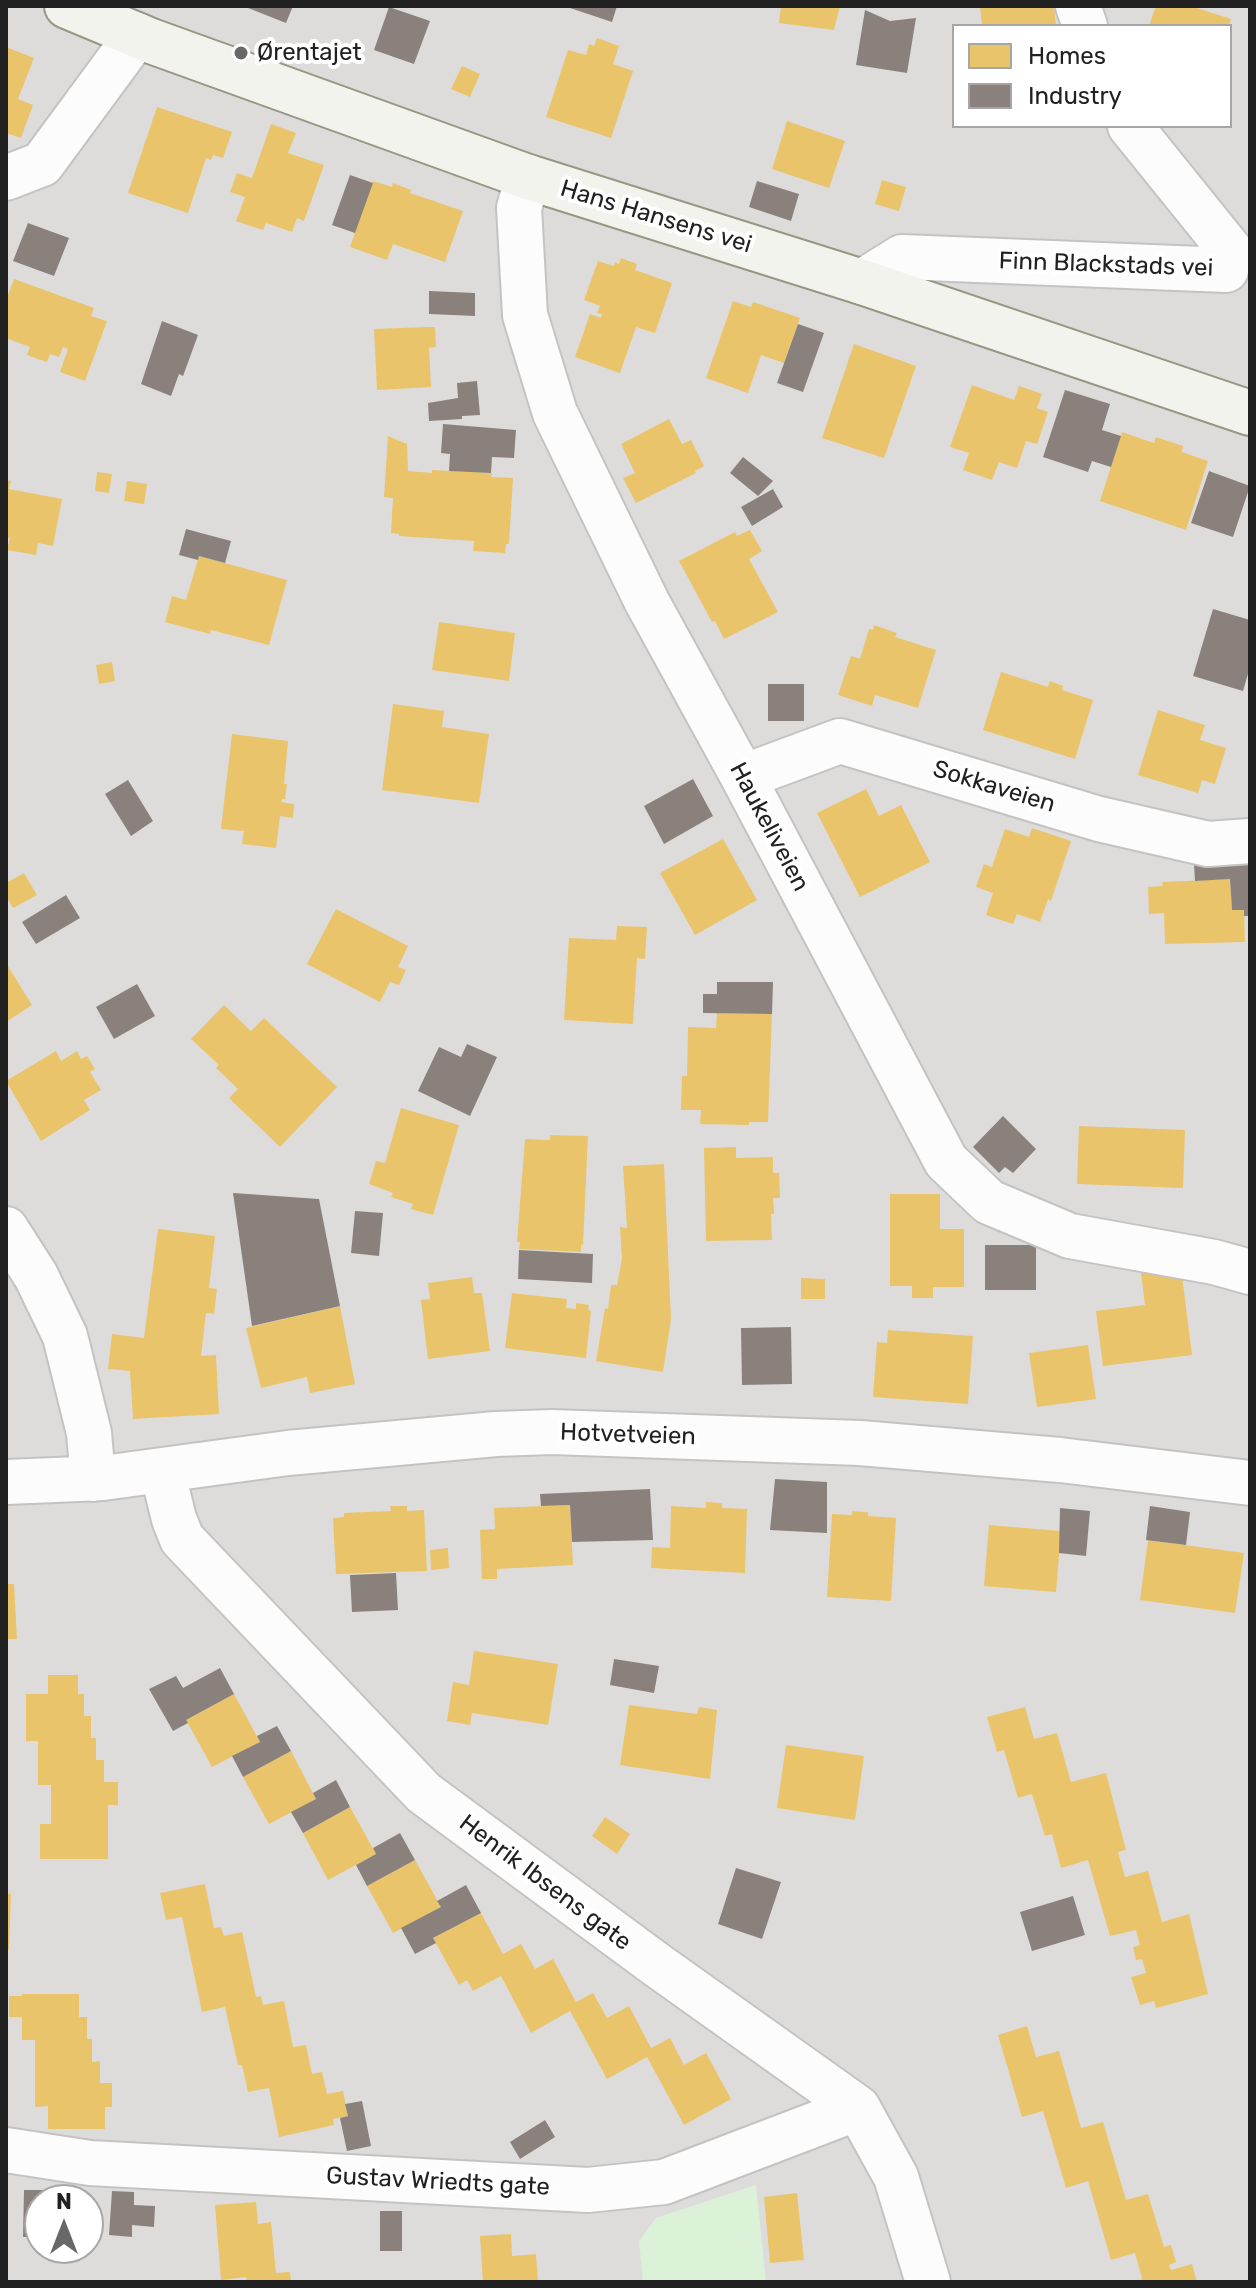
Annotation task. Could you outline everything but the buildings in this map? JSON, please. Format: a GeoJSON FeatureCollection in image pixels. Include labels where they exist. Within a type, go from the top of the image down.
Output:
{"type":"FeatureCollection","features":[{"type":"Feature","properties":{"kind":"main road","name":"Hans Hansens vei"},"geometry":{"type":"LineString","coordinates":[[67,6],[137,35],[528,177],[862,282],[1250,413]]}},
{"type":"Feature","properties":{"kind":"street"},"geometry":{"type":"LineString","coordinates":[[6,178],[42,164],[137,35]]}},
{"type":"Feature","properties":{"kind":"street","name":"Finn Blackstads vei"},"geometry":{"type":"LineString","coordinates":[[862,282],[902,257],[1238,269],[1230,250],[1132,128]]}},
{"type":"Feature","properties":{"kind":"street","name":"Haukeliveien"},"geometry":{"type":"LineString","coordinates":[[528,177],[519,208],[525,315],[555,413],[647,602],[946,1161],[989,1202],[1070,1236],[1214,1262],[1250,1272]]}},
{"type":"Feature","properties":{"kind":"street","name":"Sokkaveien"},"geometry":{"type":"LineString","coordinates":[[733,760],[840,741],[1099,819],[1208,844],[1250,841]]}},
{"type":"Feature","properties":{"kind":"street"},"geometry":{"type":"LineString","coordinates":[[6,1229],[36,1276],[65,1336],[89,1433],[93,1479]]}},
{"type":"Feature","properties":{"kind":"street","name":"Hotvetveien"},"geometry":{"type":"LineString","coordinates":[[6,1482],[93,1479],[288,1453],[496,1434],[552,1432],[860,1443],[1060,1460],[1250,1483]]}},
{"type":"Feature","properties":{"kind":"street","name":"Henrik Ibsens gate"},"geometry":{"type":"LineString","coordinates":[[162,1470],[182,1539],[424,1793],[858,2108],[896,2177],[928,2282]]}},
{"type":"Feature","properties":{"kind":"street","name":"Gustav Wriedts gate"},"geometry":{"type":"LineString","coordinates":[[6,2150],[90,2163],[588,2190],[664,2182],[858,2108]]}},
{"type":"Feature","properties":{"kind":"shaded area"},"geometry":{"type":"Polygon","coordinates":[[[6,6],[1250,6],[1250,2282],[6,2282],[6,6]]]}},
{"type":"Feature","properties":{"kind":"green space"},"geometry":{"type":"Polygon","coordinates":[[[756,2185],[766,2282],[643,2282],[639,2241],[656,2218],[756,2185]]]}},
{"type":"Feature","properties":{"kind":"place","name":"Ørentajet"},"geometry":{"type":"Point","coordinates":[241,53]}}]}
